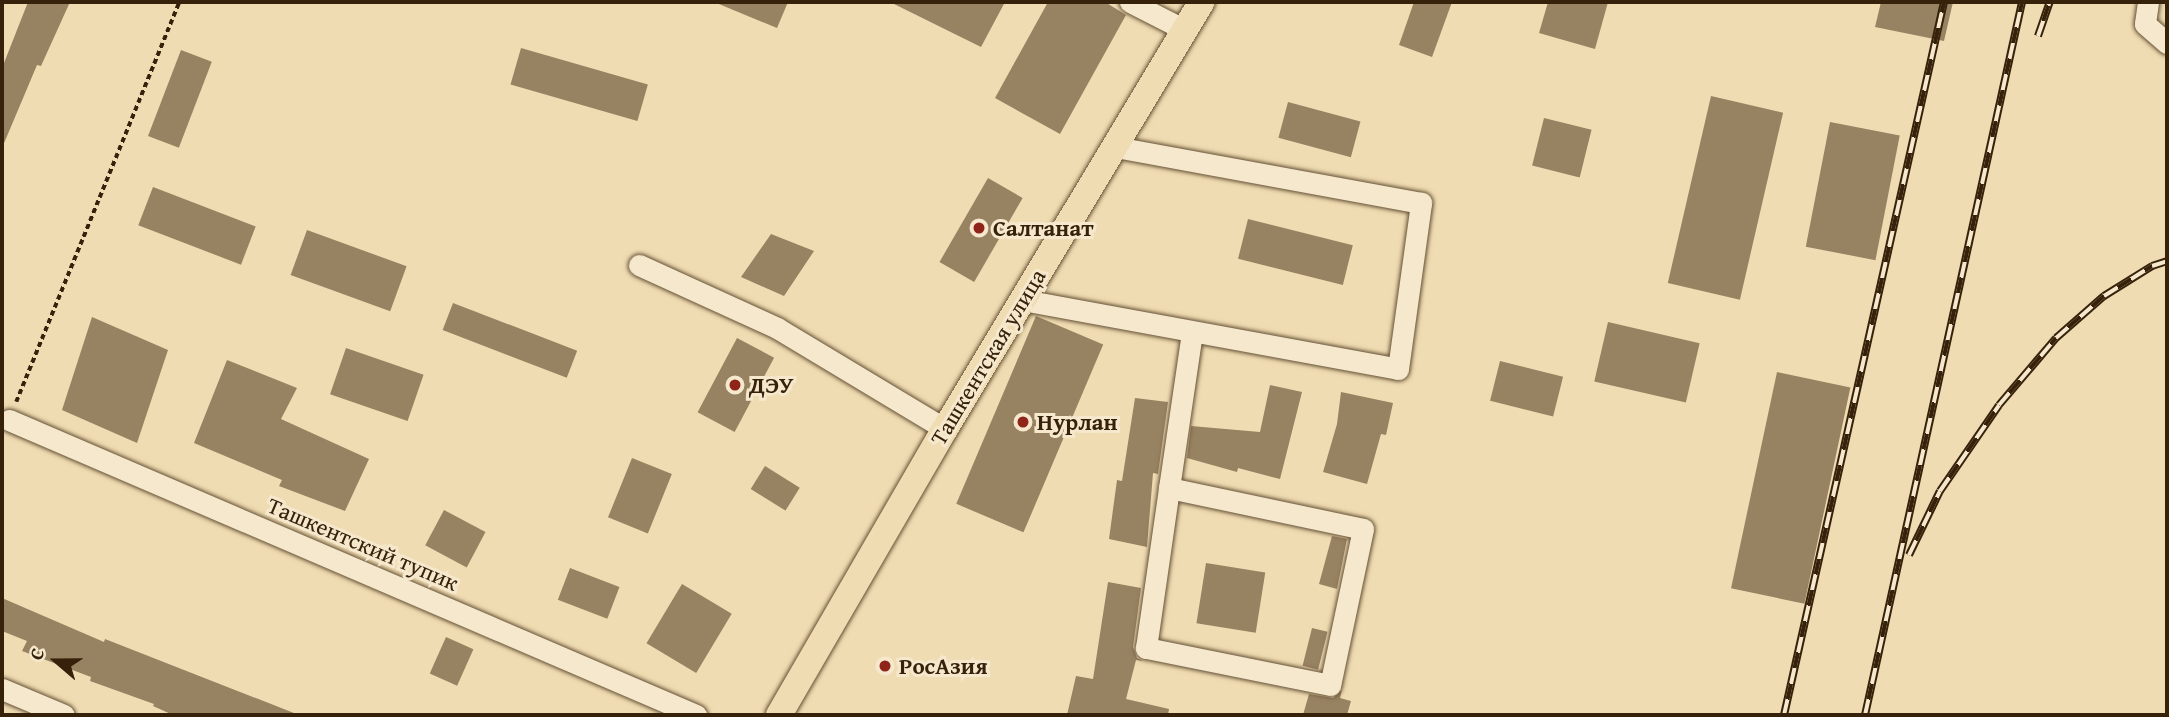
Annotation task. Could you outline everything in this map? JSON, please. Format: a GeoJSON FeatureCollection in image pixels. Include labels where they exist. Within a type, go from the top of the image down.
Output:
{"type":"FeatureCollection","features":[{"type":"Feature","properties":{"kind":"main road","name":"Ташкентская улица"},"geometry":{"type":"LineString","coordinates":[[779,715],[945,429],[1202,2]]}},
{"type":"Feature","properties":{"kind":"street"},"geometry":{"type":"LineString","coordinates":[[1130,2],[1185,30]]}},
{"type":"Feature","properties":{"kind":"street"},"geometry":{"type":"LineString","coordinates":[[2148,2],[2145,24],[2167,43]]}},
{"type":"Feature","properties":{"kind":"street"},"geometry":{"type":"LineString","coordinates":[[1023,300],[1398,369],[1421,203],[1115,147]]}},
{"type":"Feature","properties":{"kind":"street"},"geometry":{"type":"LineString","coordinates":[[639,265],[777,328],[945,429]]}},
{"type":"Feature","properties":{"kind":"street"},"geometry":{"type":"LineString","coordinates":[[1169,488],[1363,529],[1330,685],[1146,648],[1169,488],[1192,332]]}},
{"type":"Feature","properties":{"kind":"street","name":"Ташкентский тупик"},"geometry":{"type":"LineString","coordinates":[[9,420],[696,715]]}},
{"type":"Feature","properties":{"kind":"street"},"geometry":{"type":"LineString","coordinates":[[2,689],[64,715]]}},
{"type":"Feature","properties":{"kind":"path"},"geometry":{"type":"LineString","coordinates":[[9,420],[179,2]]}},
{"type":"Feature","properties":{"kind":"building"},"geometry":{"type":"Polygon","coordinates":[[[28,2],[70,2],[41,66],[37,65],[2,148],[2,68],[28,2]]]}},
{"type":"Feature","properties":{"kind":"building"},"geometry":{"type":"Polygon","coordinates":[[[714,2],[788,2],[777,28],[714,2]]]}},
{"type":"Feature","properties":{"kind":"building"},"geometry":{"type":"Polygon","coordinates":[[[890,2],[1005,2],[981,47],[890,2]]]}},
{"type":"Feature","properties":{"kind":"building"},"geometry":{"type":"Polygon","coordinates":[[[1048,2],[1105,2],[1126,15],[1060,134],[995,98],[1048,2]]]}},
{"type":"Feature","properties":{"kind":"building"},"geometry":{"type":"Polygon","coordinates":[[[1414,2],[1452,2],[1432,57],[1399,45],[1414,2]]]}},
{"type":"Feature","properties":{"kind":"building"},"geometry":{"type":"Polygon","coordinates":[[[1548,2],[1608,2],[1595,49],[1539,33],[1548,2]]]}},
{"type":"Feature","properties":{"kind":"building"},"geometry":{"type":"Polygon","coordinates":[[[1881,2],[1953,2],[1944,41],[1875,27],[1881,2]]]}},
{"type":"Feature","properties":{"kind":"building"},"geometry":{"type":"Polygon","coordinates":[[[521,48],[648,84],[637,121],[511,85],[521,48]]]}},
{"type":"Feature","properties":{"kind":"building"},"geometry":{"type":"Polygon","coordinates":[[[181,50],[212,62],[179,148],[148,136],[181,50]]]}},
{"type":"Feature","properties":{"kind":"building"},"geometry":{"type":"Polygon","coordinates":[[[1711,96],[1783,113],[1740,300],[1668,283],[1711,96]]]}},
{"type":"Feature","properties":{"kind":"building"},"geometry":{"type":"Polygon","coordinates":[[[1288,102],[1360,121],[1351,157],[1278,138],[1288,102]]]}},
{"type":"Feature","properties":{"kind":"building"},"geometry":{"type":"Polygon","coordinates":[[[1544,118],[1592,130],[1580,177],[1532,166],[1544,118]]]}},
{"type":"Feature","properties":{"kind":"building"},"geometry":{"type":"Polygon","coordinates":[[[1830,122],[1900,136],[1875,260],[1806,247],[1830,122]]]}},
{"type":"Feature","properties":{"kind":"building","name":"Салтанат"},"geometry":{"type":"Polygon","coordinates":[[[988,178],[1023,198],[974,282],[940,262],[988,178]]]}},
{"type":"Feature","properties":{"kind":"building"},"geometry":{"type":"Polygon","coordinates":[[[153,187],[256,226],[241,265],[138,225],[153,187]]]}},
{"type":"Feature","properties":{"kind":"building"},"geometry":{"type":"Polygon","coordinates":[[[1248,219],[1353,245],[1343,285],[1238,259],[1248,219]]]}},
{"type":"Feature","properties":{"kind":"building"},"geometry":{"type":"Polygon","coordinates":[[[307,230],[407,266],[390,311],[291,275],[307,230]]]}},
{"type":"Feature","properties":{"kind":"building"},"geometry":{"type":"Polygon","coordinates":[[[771,234],[814,251],[784,296],[741,277],[771,234]]]}},
{"type":"Feature","properties":{"kind":"building"},"geometry":{"type":"Polygon","coordinates":[[[453,303],[577,351],[567,378],[443,330],[453,303]]]}},
{"type":"Feature","properties":{"kind":"building","name":"Нурлан"},"geometry":{"type":"Polygon","coordinates":[[[1036,316],[1103,345],[1023,532],[956,504],[1036,316]]]}},
{"type":"Feature","properties":{"kind":"building"},"geometry":{"type":"Polygon","coordinates":[[[92,317],[168,350],[137,443],[62,410],[92,317]]]}},
{"type":"Feature","properties":{"kind":"building"},"geometry":{"type":"Polygon","coordinates":[[[1608,322],[1700,343],[1686,403],[1594,381],[1608,322]]]}},
{"type":"Feature","properties":{"kind":"building","name":"ДЭУ"},"geometry":{"type":"Polygon","coordinates":[[[737,338],[774,358],[735,432],[698,412],[737,338]]]}},
{"type":"Feature","properties":{"kind":"building"},"geometry":{"type":"Polygon","coordinates":[[[346,348],[424,375],[408,421],[330,394],[346,348]]]}},
{"type":"Feature","properties":{"kind":"building"},"geometry":{"type":"Polygon","coordinates":[[[227,360],[297,388],[281,419],[369,459],[345,511],[279,486],[282,480],[194,443],[227,360]]]}},
{"type":"Feature","properties":{"kind":"building"},"geometry":{"type":"Polygon","coordinates":[[[1500,361],[1563,377],[1553,417],[1490,401],[1500,361]]]}},
{"type":"Feature","properties":{"kind":"building"},"geometry":{"type":"Polygon","coordinates":[[[1777,372],[1850,388],[1804,604],[1731,588],[1777,372]]]}},
{"type":"Feature","properties":{"kind":"building"},"geometry":{"type":"Polygon","coordinates":[[[1270,385],[1302,392],[1280,479],[1238,468],[1237,472],[1187,458],[1191,426],[1260,432],[1270,385]]]}},
{"type":"Feature","properties":{"kind":"building"},"geometry":{"type":"Polygon","coordinates":[[[1341,392],[1393,403],[1386,435],[1381,434],[1367,484],[1323,472],[1337,424],[1341,392]]]}},
{"type":"Feature","properties":{"kind":"building"},"geometry":{"type":"Polygon","coordinates":[[[1135,398],[1168,402],[1158,474],[1153,473],[1147,547],[1109,539],[1117,480],[1122,481],[1135,398]]]}},
{"type":"Feature","properties":{"kind":"building"},"geometry":{"type":"Polygon","coordinates":[[[632,458],[672,474],[648,533],[608,517],[632,458]]]}},
{"type":"Feature","properties":{"kind":"building"},"geometry":{"type":"Polygon","coordinates":[[[765,466],[800,488],[785,511],[751,489],[765,466]]]}},
{"type":"Feature","properties":{"kind":"building"},"geometry":{"type":"Polygon","coordinates":[[[444,510],[485,532],[467,567],[425,545],[444,510]]]}},
{"type":"Feature","properties":{"kind":"building"},"geometry":{"type":"Polygon","coordinates":[[[1332,536],[1347,539],[1337,589],[1319,584],[1332,536]]]}},
{"type":"Feature","properties":{"kind":"building"},"geometry":{"type":"Polygon","coordinates":[[[1206,563],[1265,572],[1256,633],[1196,623],[1206,563]]]}},
{"type":"Feature","properties":{"kind":"building"},"geometry":{"type":"Polygon","coordinates":[[[570,568],[619,587],[607,619],[558,600],[570,568]]]}},
{"type":"Feature","properties":{"kind":"building"},"geometry":{"type":"Polygon","coordinates":[[[1108,582],[1141,588],[1133,647],[1137,658],[1143,661],[1136,660],[1126,699],[1169,709],[1168,715],[1067,715],[1076,676],[1093,679],[1108,582]]]}},
{"type":"Feature","properties":{"kind":"building"},"geometry":{"type":"Polygon","coordinates":[[[682,584],[732,614],[696,673],[646,643],[682,584]]]}},
{"type":"Feature","properties":{"kind":"building"},"geometry":{"type":"Polygon","coordinates":[[[2,598],[104,642],[105,639],[299,715],[173,715],[153,706],[154,704],[90,681],[91,677],[22,651],[27,641],[2,631],[2,598]]]}},
{"type":"Feature","properties":{"kind":"building"},"geometry":{"type":"Polygon","coordinates":[[[1312,628],[1328,632],[1318,670],[1303,666],[1312,628]]]}},
{"type":"Feature","properties":{"kind":"building"},"geometry":{"type":"Polygon","coordinates":[[[446,637],[473,649],[457,686],[430,674],[446,637]]]}},
{"type":"Feature","properties":{"kind":"building"},"geometry":{"type":"Polygon","coordinates":[[[1342,690],[1340,698],[1351,701],[1347,715],[1303,715],[1309,694],[1333,698],[1342,690]]]}},
{"type":"Feature","properties":{"kind":"railway"},"geometry":{"type":"LineString","coordinates":[[1784,715],[1944,2]]}},
{"type":"Feature","properties":{"kind":"railway"},"geometry":{"type":"LineString","coordinates":[[1865,715],[2022,2]]}},
{"type":"Feature","properties":{"kind":"railway"},"geometry":{"type":"LineString","coordinates":[[2038,36],[2050,2]]}},
{"type":"Feature","properties":{"kind":"railway"},"geometry":{"type":"LineString","coordinates":[[1909,555],[1940,491],[1999,405],[2056,338],[2104,296],[2152,266],[2167,261]]}},
{"type":"Feature","properties":{"kind":"place","name":"Салтанат"},"geometry":{"type":"Point","coordinates":[979,228]}},
{"type":"Feature","properties":{"kind":"place","name":"ДЭУ"},"geometry":{"type":"Point","coordinates":[735,385]}},
{"type":"Feature","properties":{"kind":"place","name":"Нурлан"},"geometry":{"type":"Point","coordinates":[1023,422]}},
{"type":"Feature","properties":{"kind":"place","name":"РосАзия"},"geometry":{"type":"Point","coordinates":[885,666]}}]}
